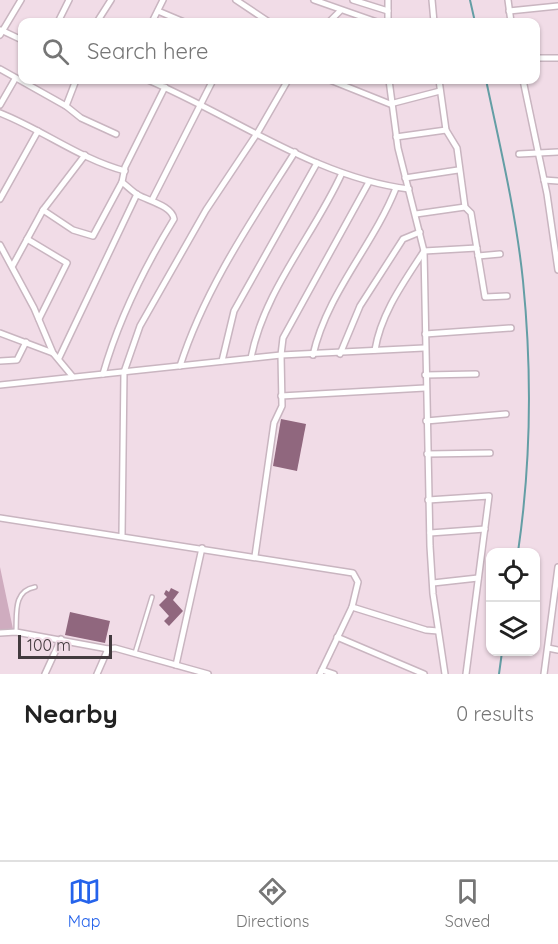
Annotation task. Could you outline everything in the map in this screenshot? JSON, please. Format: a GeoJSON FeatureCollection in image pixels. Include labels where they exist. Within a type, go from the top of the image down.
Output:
{"type":"FeatureCollection","features":[{"type":"Feature","properties":{"kind":"street"},"geometry":{"type":"LineString","coordinates":[[18,38],[1,32],[21,0]]}},
{"type":"Feature","properties":{"kind":"street"},"geometry":{"type":"LineString","coordinates":[[60,18],[69,0]]}},
{"type":"Feature","properties":{"kind":"street"},"geometry":{"type":"LineString","coordinates":[[100,18],[111,0]]}},
{"type":"Feature","properties":{"kind":"street"},"geometry":{"type":"LineString","coordinates":[[154,18],[164,0]]}},
{"type":"Feature","properties":{"kind":"street"},"geometry":{"type":"LineString","coordinates":[[236,0],[263,18]]}},
{"type":"Feature","properties":{"kind":"street"},"geometry":{"type":"LineString","coordinates":[[314,0],[364,18]]}},
{"type":"Feature","properties":{"kind":"street"},"geometry":{"type":"LineString","coordinates":[[334,8],[336,0]]}},
{"type":"Feature","properties":{"kind":"street"},"geometry":{"type":"LineString","coordinates":[[353,0],[388,11]]}},
{"type":"Feature","properties":{"kind":"street"},"geometry":{"type":"LineString","coordinates":[[388,0],[388,18]]}},
{"type":"Feature","properties":{"kind":"street"},"geometry":{"type":"LineString","coordinates":[[432,0],[434,18]]}},
{"type":"Feature","properties":{"kind":"street"},"geometry":{"type":"LineString","coordinates":[[508,0],[510,18]]}},
{"type":"Feature","properties":{"kind":"street"},"geometry":{"type":"LineString","coordinates":[[509,11],[558,6]]}},
{"type":"Feature","properties":{"kind":"street"},"geometry":{"type":"LineString","coordinates":[[158,11],[175,18]]}},
{"type":"Feature","properties":{"kind":"street"},"geometry":{"type":"LineString","coordinates":[[333,18],[340,11]]}},
{"type":"Feature","properties":{"kind":"street"},"geometry":{"type":"LineString","coordinates":[[540,58],[558,58]]}},
{"type":"Feature","properties":{"kind":"street"},"geometry":{"type":"LineString","coordinates":[[0,69],[18,81]]}},
{"type":"Feature","properties":{"kind":"street"},"geometry":{"type":"LineString","coordinates":[[0,105],[15,79]]}},
{"type":"Feature","properties":{"kind":"street"},"geometry":{"type":"LineString","coordinates":[[24,84],[66,106],[81,118],[116,134]]}},
{"type":"Feature","properties":{"kind":"street"},"geometry":{"type":"LineString","coordinates":[[66,106],[74,84]]}},
{"type":"Feature","properties":{"kind":"street"},"geometry":{"type":"LineString","coordinates":[[158,84],[317,163],[369,182],[409,189]]}},
{"type":"Feature","properties":{"kind":"street"},"geometry":{"type":"LineString","coordinates":[[152,200],[211,84]]}},
{"type":"Feature","properties":{"kind":"street"},"geometry":{"type":"LineString","coordinates":[[122,536],[124,372],[140,326],[171,268],[258,132],[286,84]]}},
{"type":"Feature","properties":{"kind":"street"},"geometry":{"type":"LineString","coordinates":[[340,84],[390,104],[440,92]]}},
{"type":"Feature","properties":{"kind":"street"},"geometry":{"type":"LineString","coordinates":[[389,84],[396,137],[420,232],[427,279],[424,348],[428,500],[433,583],[445,674]]}},
{"type":"Feature","properties":{"kind":"street"},"geometry":{"type":"LineString","coordinates":[[439,84],[446,130],[457,148],[458,170],[465,207],[471,213],[485,297],[507,296]]}},
{"type":"Feature","properties":{"kind":"street"},"geometry":{"type":"LineString","coordinates":[[524,84],[544,180],[558,270]]}},
{"type":"Feature","properties":{"kind":"street"},"geometry":{"type":"LineString","coordinates":[[43,210],[68,227],[93,236],[123,182],[125,171],[165,87]]}},
{"type":"Feature","properties":{"kind":"street"},"geometry":{"type":"LineString","coordinates":[[0,113],[105,166],[125,171]]}},
{"type":"Feature","properties":{"kind":"street"},"geometry":{"type":"LineString","coordinates":[[396,137],[446,130]]}},
{"type":"Feature","properties":{"kind":"street"},"geometry":{"type":"LineString","coordinates":[[0,199],[38,131]]}},
{"type":"Feature","properties":{"kind":"street"},"geometry":{"type":"LineString","coordinates":[[180,366],[191,331],[221,271],[295,152]]}},
{"type":"Feature","properties":{"kind":"street"},"geometry":{"type":"LineString","coordinates":[[519,154],[558,152]]}},
{"type":"Feature","properties":{"kind":"street"},"geometry":{"type":"LineString","coordinates":[[13,265],[43,210],[85,155]]}},
{"type":"Feature","properties":{"kind":"street"},"geometry":{"type":"LineString","coordinates":[[222,361],[234,311],[317,163]]}},
{"type":"Feature","properties":{"kind":"street"},"geometry":{"type":"LineString","coordinates":[[405,178],[458,170]]}},
{"type":"Feature","properties":{"kind":"street"},"geometry":{"type":"LineString","coordinates":[[251,358],[256,330],[270,301],[320,219],[342,173]]}},
{"type":"Feature","properties":{"kind":"street"},"geometry":{"type":"LineString","coordinates":[[544,180],[558,181]]}},
{"type":"Feature","properties":{"kind":"street"},"geometry":{"type":"LineString","coordinates":[[103,374],[112,345],[142,273],[174,219],[171,212],[137,194],[123,182]]}},
{"type":"Feature","properties":{"kind":"street"},"geometry":{"type":"LineString","coordinates":[[255,556],[274,423],[282,406],[280,356],[283,338],[306,292],[340,238],[369,182]]}},
{"type":"Feature","properties":{"kind":"street"},"geometry":{"type":"LineString","coordinates":[[313,355],[325,316],[371,240],[396,188]]}},
{"type":"Feature","properties":{"kind":"street"},"geometry":{"type":"LineString","coordinates":[[59,358],[137,194]]}},
{"type":"Feature","properties":{"kind":"street"},"geometry":{"type":"LineString","coordinates":[[416,214],[465,207]]}},
{"type":"Feature","properties":{"kind":"street"},"geometry":{"type":"LineString","coordinates":[[340,354],[360,306],[403,239],[420,232]]}},
{"type":"Feature","properties":{"kind":"street"},"geometry":{"type":"LineString","coordinates":[[27,239],[67,263],[39,319]]}},
{"type":"Feature","properties":{"kind":"street"},"geometry":{"type":"LineString","coordinates":[[1,247],[13,265],[53,353]]}},
{"type":"Feature","properties":{"kind":"street"},"geometry":{"type":"LineString","coordinates":[[0,258],[1,247]]}},
{"type":"Feature","properties":{"kind":"street"},"geometry":{"type":"LineString","coordinates":[[424,251],[477,248]]}},
{"type":"Feature","properties":{"kind":"street"},"geometry":{"type":"LineString","coordinates":[[375,350],[377,336],[389,307],[424,251]]}},
{"type":"Feature","properties":{"kind":"street"},"geometry":{"type":"LineString","coordinates":[[478,256],[500,254]]}},
{"type":"Feature","properties":{"kind":"street"},"geometry":{"type":"LineString","coordinates":[[425,334],[511,328]]}},
{"type":"Feature","properties":{"kind":"street"},"geometry":{"type":"LineString","coordinates":[[0,333],[53,353],[73,377]]}},
{"type":"Feature","properties":{"kind":"street"},"geometry":{"type":"LineString","coordinates":[[0,361],[17,360],[26,342]]}},
{"type":"Feature","properties":{"kind":"street"},"geometry":{"type":"LineString","coordinates":[[0,385],[251,358],[424,348]]}},
{"type":"Feature","properties":{"kind":"street"},"geometry":{"type":"LineString","coordinates":[[425,375],[477,374]]}},
{"type":"Feature","properties":{"kind":"street"},"geometry":{"type":"LineString","coordinates":[[281,396],[425,388]]}},
{"type":"Feature","properties":{"kind":"street"},"geometry":{"type":"LineString","coordinates":[[426,421],[506,414]]}},
{"type":"Feature","properties":{"kind":"street"},"geometry":{"type":"LineString","coordinates":[[427,454],[490,453]]}},
{"type":"Feature","properties":{"kind":"street"},"geometry":{"type":"LineString","coordinates":[[428,500],[487,495],[485,529],[466,674]]}},
{"type":"Feature","properties":{"kind":"street"},"geometry":{"type":"LineString","coordinates":[[0,518],[353,573],[358,582],[352,607],[321,672],[334,674]]}},
{"type":"Feature","properties":{"kind":"street"},"geometry":{"type":"LineString","coordinates":[[430,533],[485,529]]}},
{"type":"Feature","properties":{"kind":"street"},"geometry":{"type":"LineString","coordinates":[[176,665],[202,548]]}},
{"type":"Feature","properties":{"kind":"street"},"geometry":{"type":"LineString","coordinates":[[543,674],[556,603],[558,567]]}},
{"type":"Feature","properties":{"kind":"street"},"geometry":{"type":"LineString","coordinates":[[433,583],[478,578]]}},
{"type":"Feature","properties":{"kind":"street"},"geometry":{"type":"LineString","coordinates":[[352,607],[426,630],[438,630]]}},
{"type":"Feature","properties":{"kind":"street"},"geometry":{"type":"LineString","coordinates":[[0,633],[16,632],[108,649],[115,648],[208,674]]}},
{"type":"Feature","properties":{"kind":"street"},"geometry":{"type":"LineString","coordinates":[[337,637],[424,674]]}},
{"type":"Feature","properties":{"kind":"street"},"geometry":{"type":"LineString","coordinates":[[45,674],[61,639]]}},
{"type":"Feature","properties":{"kind":"street"},"geometry":{"type":"LineString","coordinates":[[548,648],[558,650]]}},
{"type":"Feature","properties":{"kind":"street"},"geometry":{"type":"LineString","coordinates":[[97,674],[108,649]]}},
{"type":"Feature","properties":{"kind":"lane"},"geometry":{"type":"LineString","coordinates":[[16,632],[18,598],[23,591],[35,587]]}},
{"type":"Feature","properties":{"kind":"lane"},"geometry":{"type":"LineString","coordinates":[[135,653],[152,597]]}},
{"type":"Feature","properties":{"kind":"shaded area"},"geometry":{"type":"Polygon","coordinates":[[[0,567],[13,629],[0,630],[0,567]]]}},
{"type":"Feature","properties":{"kind":"building"},"geometry":{"type":"Polygon","coordinates":[[[281,419],[306,424],[297,471],[273,466],[281,419]]]}},
{"type":"Feature","properties":{"kind":"building"},"geometry":{"type":"Polygon","coordinates":[[[171,588],[179,592],[173,600],[183,611],[169,626],[164,621],[169,616],[159,605],[167,597],[164,594],[166,590],[169,592],[171,588]]]}},
{"type":"Feature","properties":{"kind":"building"},"geometry":{"type":"Polygon","coordinates":[[[70,612],[110,621],[105,643],[65,635],[70,612]]]}},
{"type":"Feature","properties":{"kind":"waterway"},"geometry":{"type":"LineString","coordinates":[[470,0],[474,18]]}},
{"type":"Feature","properties":{"kind":"waterway"},"geometry":{"type":"LineString","coordinates":[[487,84],[516,230],[526,315],[529,383],[528,451],[518,548]]}},
{"type":"Feature","properties":{"kind":"waterway"},"geometry":{"type":"LineString","coordinates":[[499,674],[501,656]]}}]}
